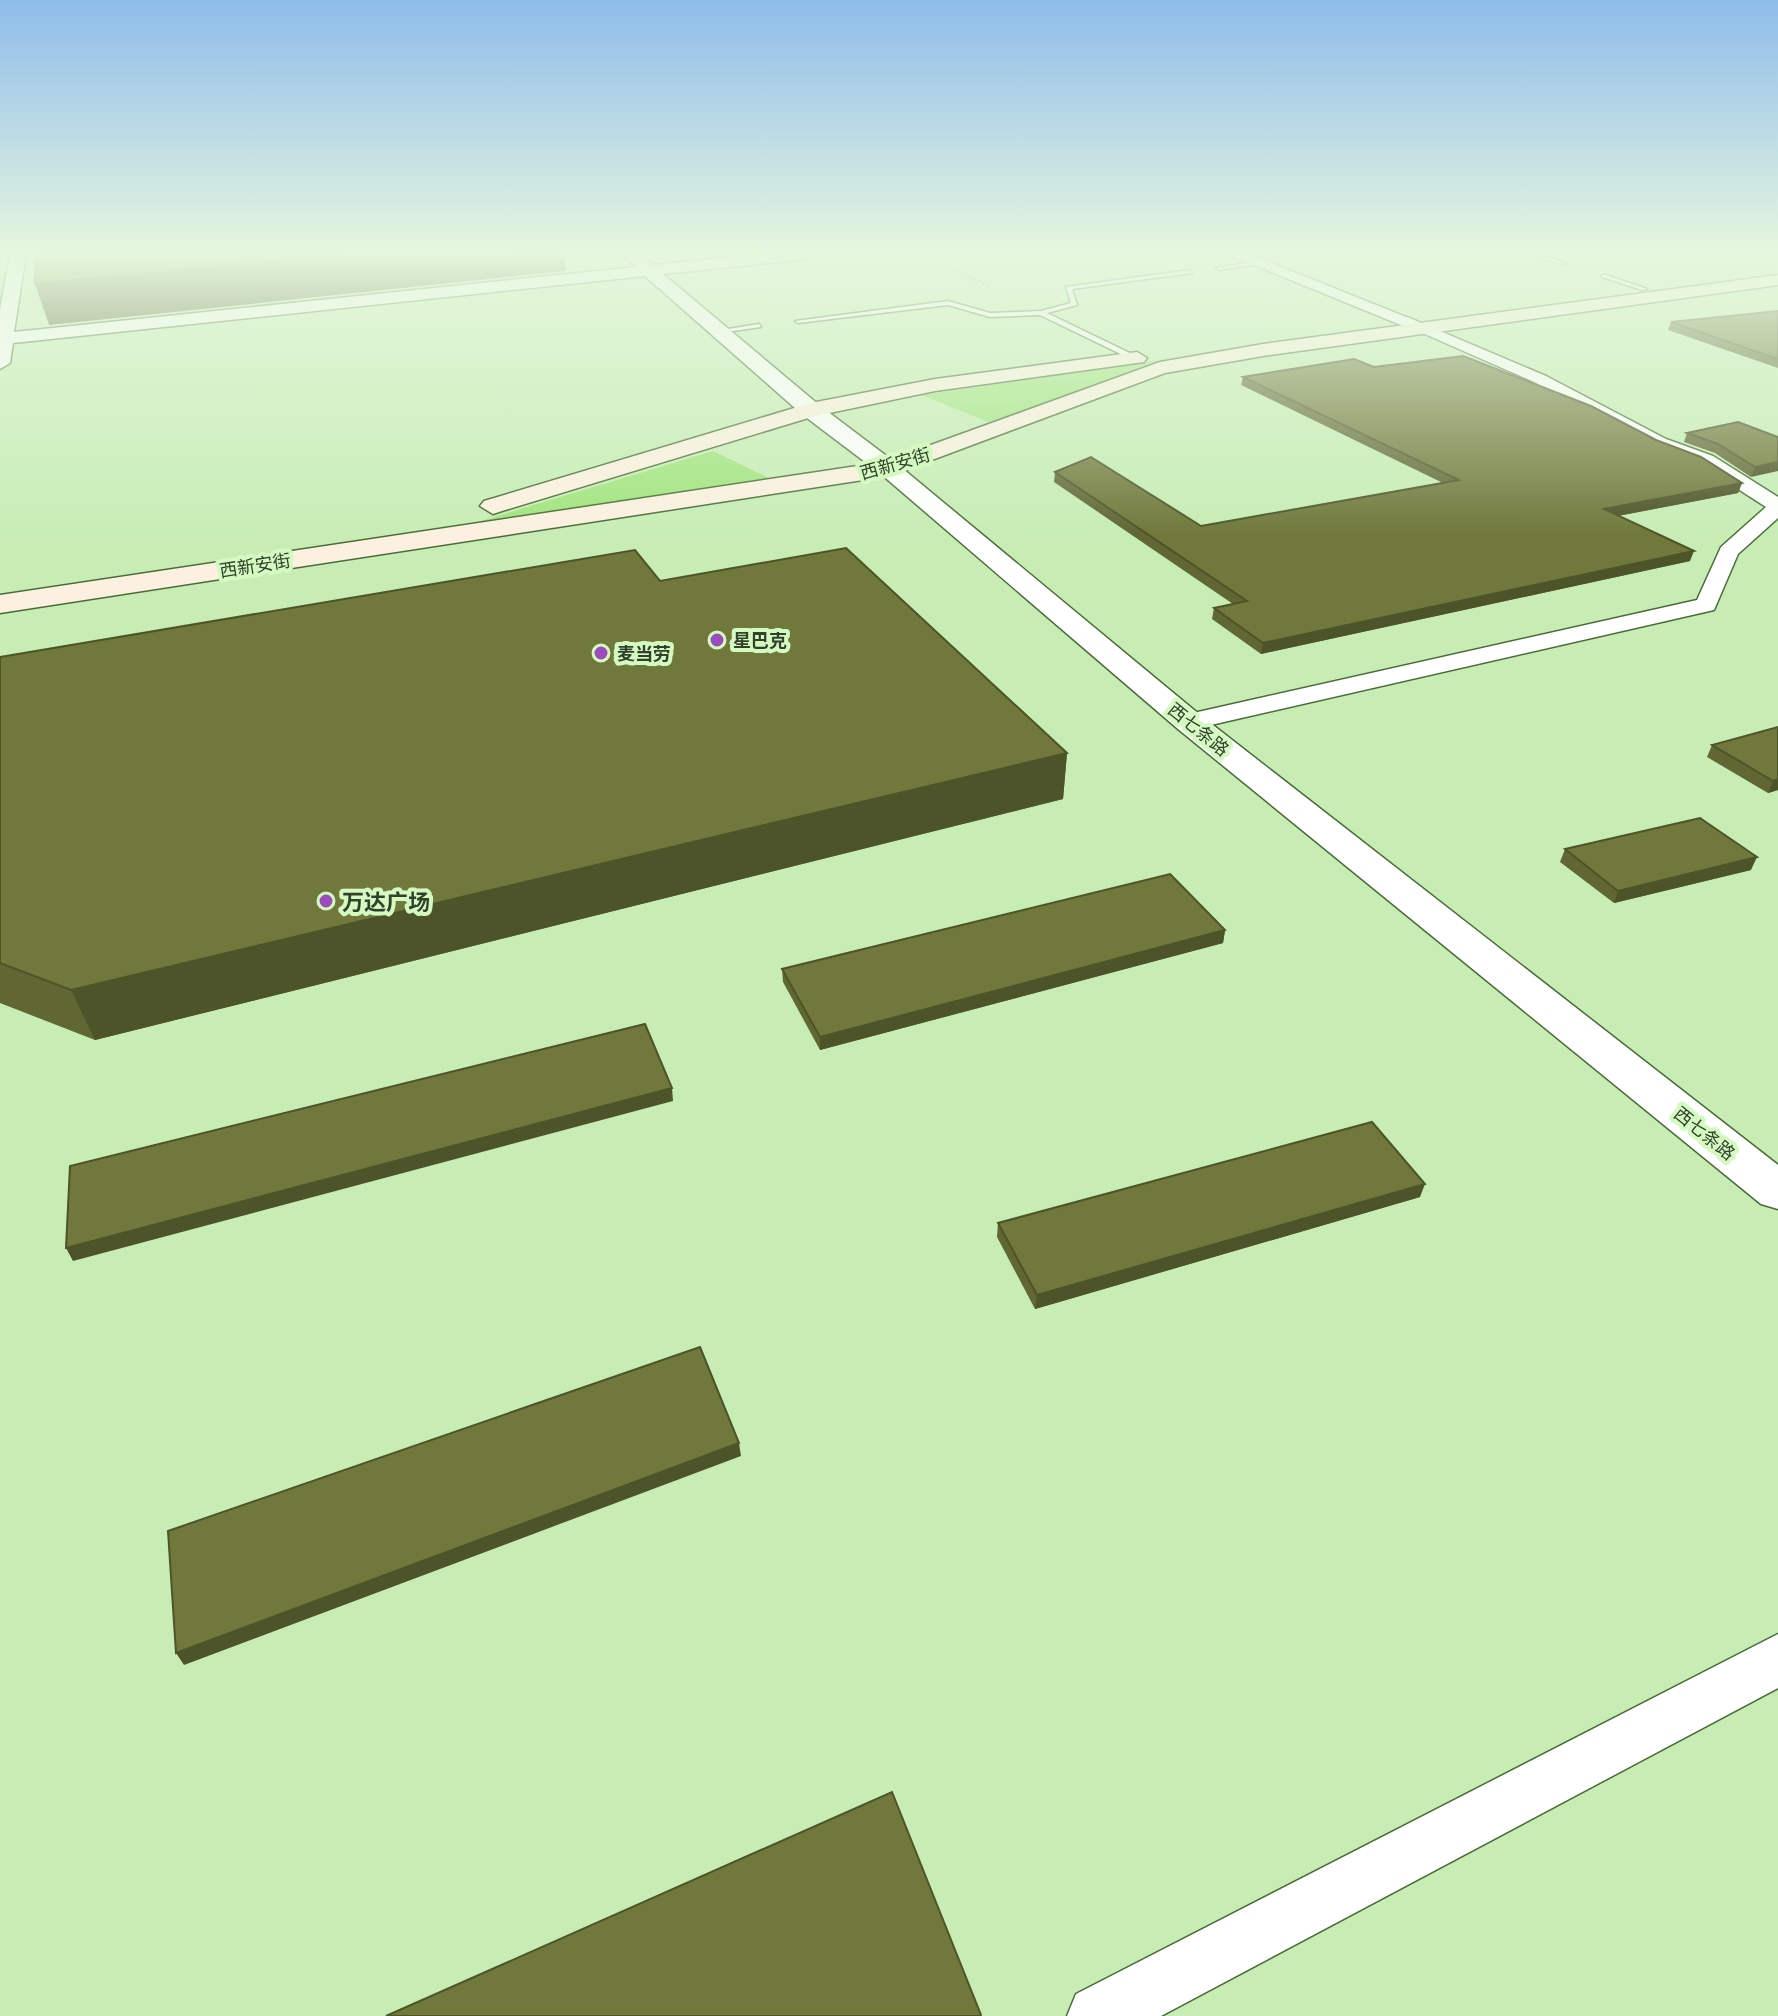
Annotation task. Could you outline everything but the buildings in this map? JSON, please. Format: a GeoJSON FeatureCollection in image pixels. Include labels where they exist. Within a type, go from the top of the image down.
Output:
{"type":"FeatureCollection","features":[{"type":"Feature","properties":{"kind":"main road","name":"西新安街"},"geometry":{"type":"LineString","coordinates":[[0,588],[405,527],[478,510],[811,410],[935,385],[1216,348]]}},
{"type":"Feature","properties":{"kind":"main road","name":"西新安街"},"geometry":{"type":"LineString","coordinates":[[0,604],[889,469],[1160,368],[1274,348]]}},
{"type":"Feature","properties":{"kind":"street","name":"西七条路"},"geometry":{"type":"LineString","coordinates":[[739,348],[811,410],[889,469],[1189,722],[1778,1191]]}},
{"type":"Feature","properties":{"kind":"street"},"geometry":{"type":"LineString","coordinates":[[1189,722],[1706,605],[1728,551],[1778,507],[1706,460],[1660,443],[1540,379],[1471,348]]}},
{"type":"Feature","properties":{"kind":"street"},"geometry":{"type":"LineString","coordinates":[[1098,2016],[1778,1660]]}},
{"type":"Feature","properties":{"kind":"lane"},"geometry":{"type":"LineString","coordinates":[[1113,348],[1133,358]]}},
{"type":"Feature","properties":{"kind":"green space"},"geometry":{"type":"Polygon","coordinates":[[[1184,357],[988,422],[922,395],[1184,357]]]}},
{"type":"Feature","properties":{"kind":"green space"},"geometry":{"type":"Polygon","coordinates":[[[713,451],[773,480],[454,529],[713,451]]]}},
{"type":"Feature","properties":{"kind":"place","name":"星巴克"},"geometry":{"type":"Point","coordinates":[717,640]}},
{"type":"Feature","properties":{"kind":"place","name":"麦当劳"},"geometry":{"type":"Point","coordinates":[601,653]}},
{"type":"Feature","properties":{"kind":"place","name":"万达广场"},"geometry":{"type":"Point","coordinates":[326,901]}}]}
